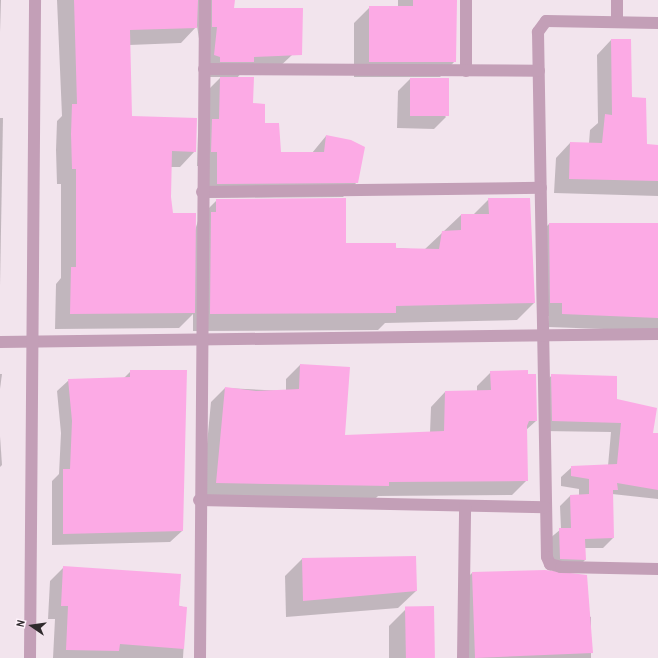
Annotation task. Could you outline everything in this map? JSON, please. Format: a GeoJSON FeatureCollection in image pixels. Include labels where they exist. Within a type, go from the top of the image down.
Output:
{"type":"FeatureCollection","features":[{"type":"Feature","properties":{"kind":"street"},"geometry":{"type":"LineString","coordinates":[[30,658],[34,342],[35,0]]}},
{"type":"Feature","properties":{"kind":"street"},"geometry":{"type":"LineString","coordinates":[[200,658],[200,340],[205,0]]}},
{"type":"Feature","properties":{"kind":"street"},"geometry":{"type":"LineString","coordinates":[[466,0],[466,71]]}},
{"type":"Feature","properties":{"kind":"street"},"geometry":{"type":"LineString","coordinates":[[617,0],[617,22]]}},
{"type":"Feature","properties":{"kind":"street"},"geometry":{"type":"LineString","coordinates":[[658,23],[546,21],[538,32],[547,557],[550,564],[658,569]]}},
{"type":"Feature","properties":{"kind":"street"},"geometry":{"type":"LineString","coordinates":[[204,69],[539,71]]}},
{"type":"Feature","properties":{"kind":"street"},"geometry":{"type":"LineString","coordinates":[[202,192],[541,188]]}},
{"type":"Feature","properties":{"kind":"street"},"geometry":{"type":"LineString","coordinates":[[0,342],[658,334]]}},
{"type":"Feature","properties":{"kind":"street"},"geometry":{"type":"LineString","coordinates":[[199,500],[545,507]]}},
{"type":"Feature","properties":{"kind":"street"},"geometry":{"type":"LineString","coordinates":[[463,658],[465,506]]}},
{"type":"Feature","properties":{"kind":"building"},"geometry":{"type":"Polygon","coordinates":[[[74,0],[198,0],[197,28],[130,30],[132,116],[197,118],[196,152],[172,151],[171,197],[173,213],[196,213],[195,313],[70,314],[71,267],[76,267],[76,169],[72,169],[71,134],[72,104],[77,104],[74,0]]]}},
{"type":"Feature","properties":{"kind":"building"},"geometry":{"type":"Polygon","coordinates":[[[212,0],[235,0],[234,8],[303,8],[302,55],[254,57],[254,62],[220,62],[220,57],[214,55],[217,27],[212,27],[212,0]]]}},
{"type":"Feature","properties":{"kind":"building"},"geometry":{"type":"Polygon","coordinates":[[[413,0],[457,0],[456,62],[369,62],[369,6],[413,6],[413,0]]]}},
{"type":"Feature","properties":{"kind":"building"},"geometry":{"type":"Polygon","coordinates":[[[611,39],[631,39],[632,97],[646,98],[647,144],[658,145],[658,181],[569,179],[570,142],[602,143],[605,114],[612,115],[611,39]]]}},
{"type":"Feature","properties":{"kind":"building"},"geometry":{"type":"Polygon","coordinates":[[[220,77],[254,77],[253,103],[265,104],[265,123],[279,123],[281,152],[324,152],[326,135],[351,140],[365,147],[358,183],[217,184],[217,152],[211,152],[212,119],[219,119],[220,77]]]}},
{"type":"Feature","properties":{"kind":"building"},"geometry":{"type":"Polygon","coordinates":[[[410,78],[449,78],[449,116],[410,116],[410,78]]]}},
{"type":"Feature","properties":{"kind":"building"},"geometry":{"type":"Polygon","coordinates":[[[346,198],[346,243],[396,243],[396,248],[439,249],[442,231],[461,230],[461,214],[489,214],[488,198],[530,198],[535,303],[396,306],[396,313],[210,314],[211,212],[216,212],[216,199],[346,198]]]}},
{"type":"Feature","properties":{"kind":"building"},"geometry":{"type":"Polygon","coordinates":[[[549,223],[658,223],[658,318],[562,314],[562,303],[550,303],[549,223]]]}},
{"type":"Feature","properties":{"kind":"building"},"geometry":{"type":"Polygon","coordinates":[[[300,364],[350,367],[345,435],[444,431],[445,391],[491,390],[490,371],[528,370],[528,374],[536,374],[537,421],[529,421],[527,426],[528,481],[389,482],[389,486],[216,483],[225,387],[256,391],[299,389],[300,364]]]}},
{"type":"Feature","properties":{"kind":"building"},"geometry":{"type":"Polygon","coordinates":[[[130,370],[187,370],[183,531],[63,534],[63,469],[70,469],[72,421],[68,379],[130,377],[130,370]]]}},
{"type":"Feature","properties":{"kind":"building"},"geometry":{"type":"Polygon","coordinates":[[[551,374],[617,376],[617,399],[657,408],[653,433],[658,433],[658,490],[617,483],[618,490],[613,490],[614,538],[585,539],[586,560],[560,559],[559,528],[571,528],[570,495],[589,494],[589,479],[571,476],[571,466],[617,464],[621,423],[552,421],[551,374]]]}},
{"type":"Feature","properties":{"kind":"building"},"geometry":{"type":"Polygon","coordinates":[[[416,556],[417,591],[303,601],[302,558],[416,556]]]}},
{"type":"Feature","properties":{"kind":"building"},"geometry":{"type":"Polygon","coordinates":[[[63,566],[181,574],[179,606],[187,607],[184,649],[120,644],[119,651],[66,650],[68,606],[61,606],[63,566]]]}},
{"type":"Feature","properties":{"kind":"building"},"geometry":{"type":"Polygon","coordinates":[[[545,570],[587,575],[593,653],[475,658],[472,572],[545,570]]]}},
{"type":"Feature","properties":{"kind":"building"},"geometry":{"type":"Polygon","coordinates":[[[434,606],[435,658],[406,658],[405,607],[434,606]]]}}]}
